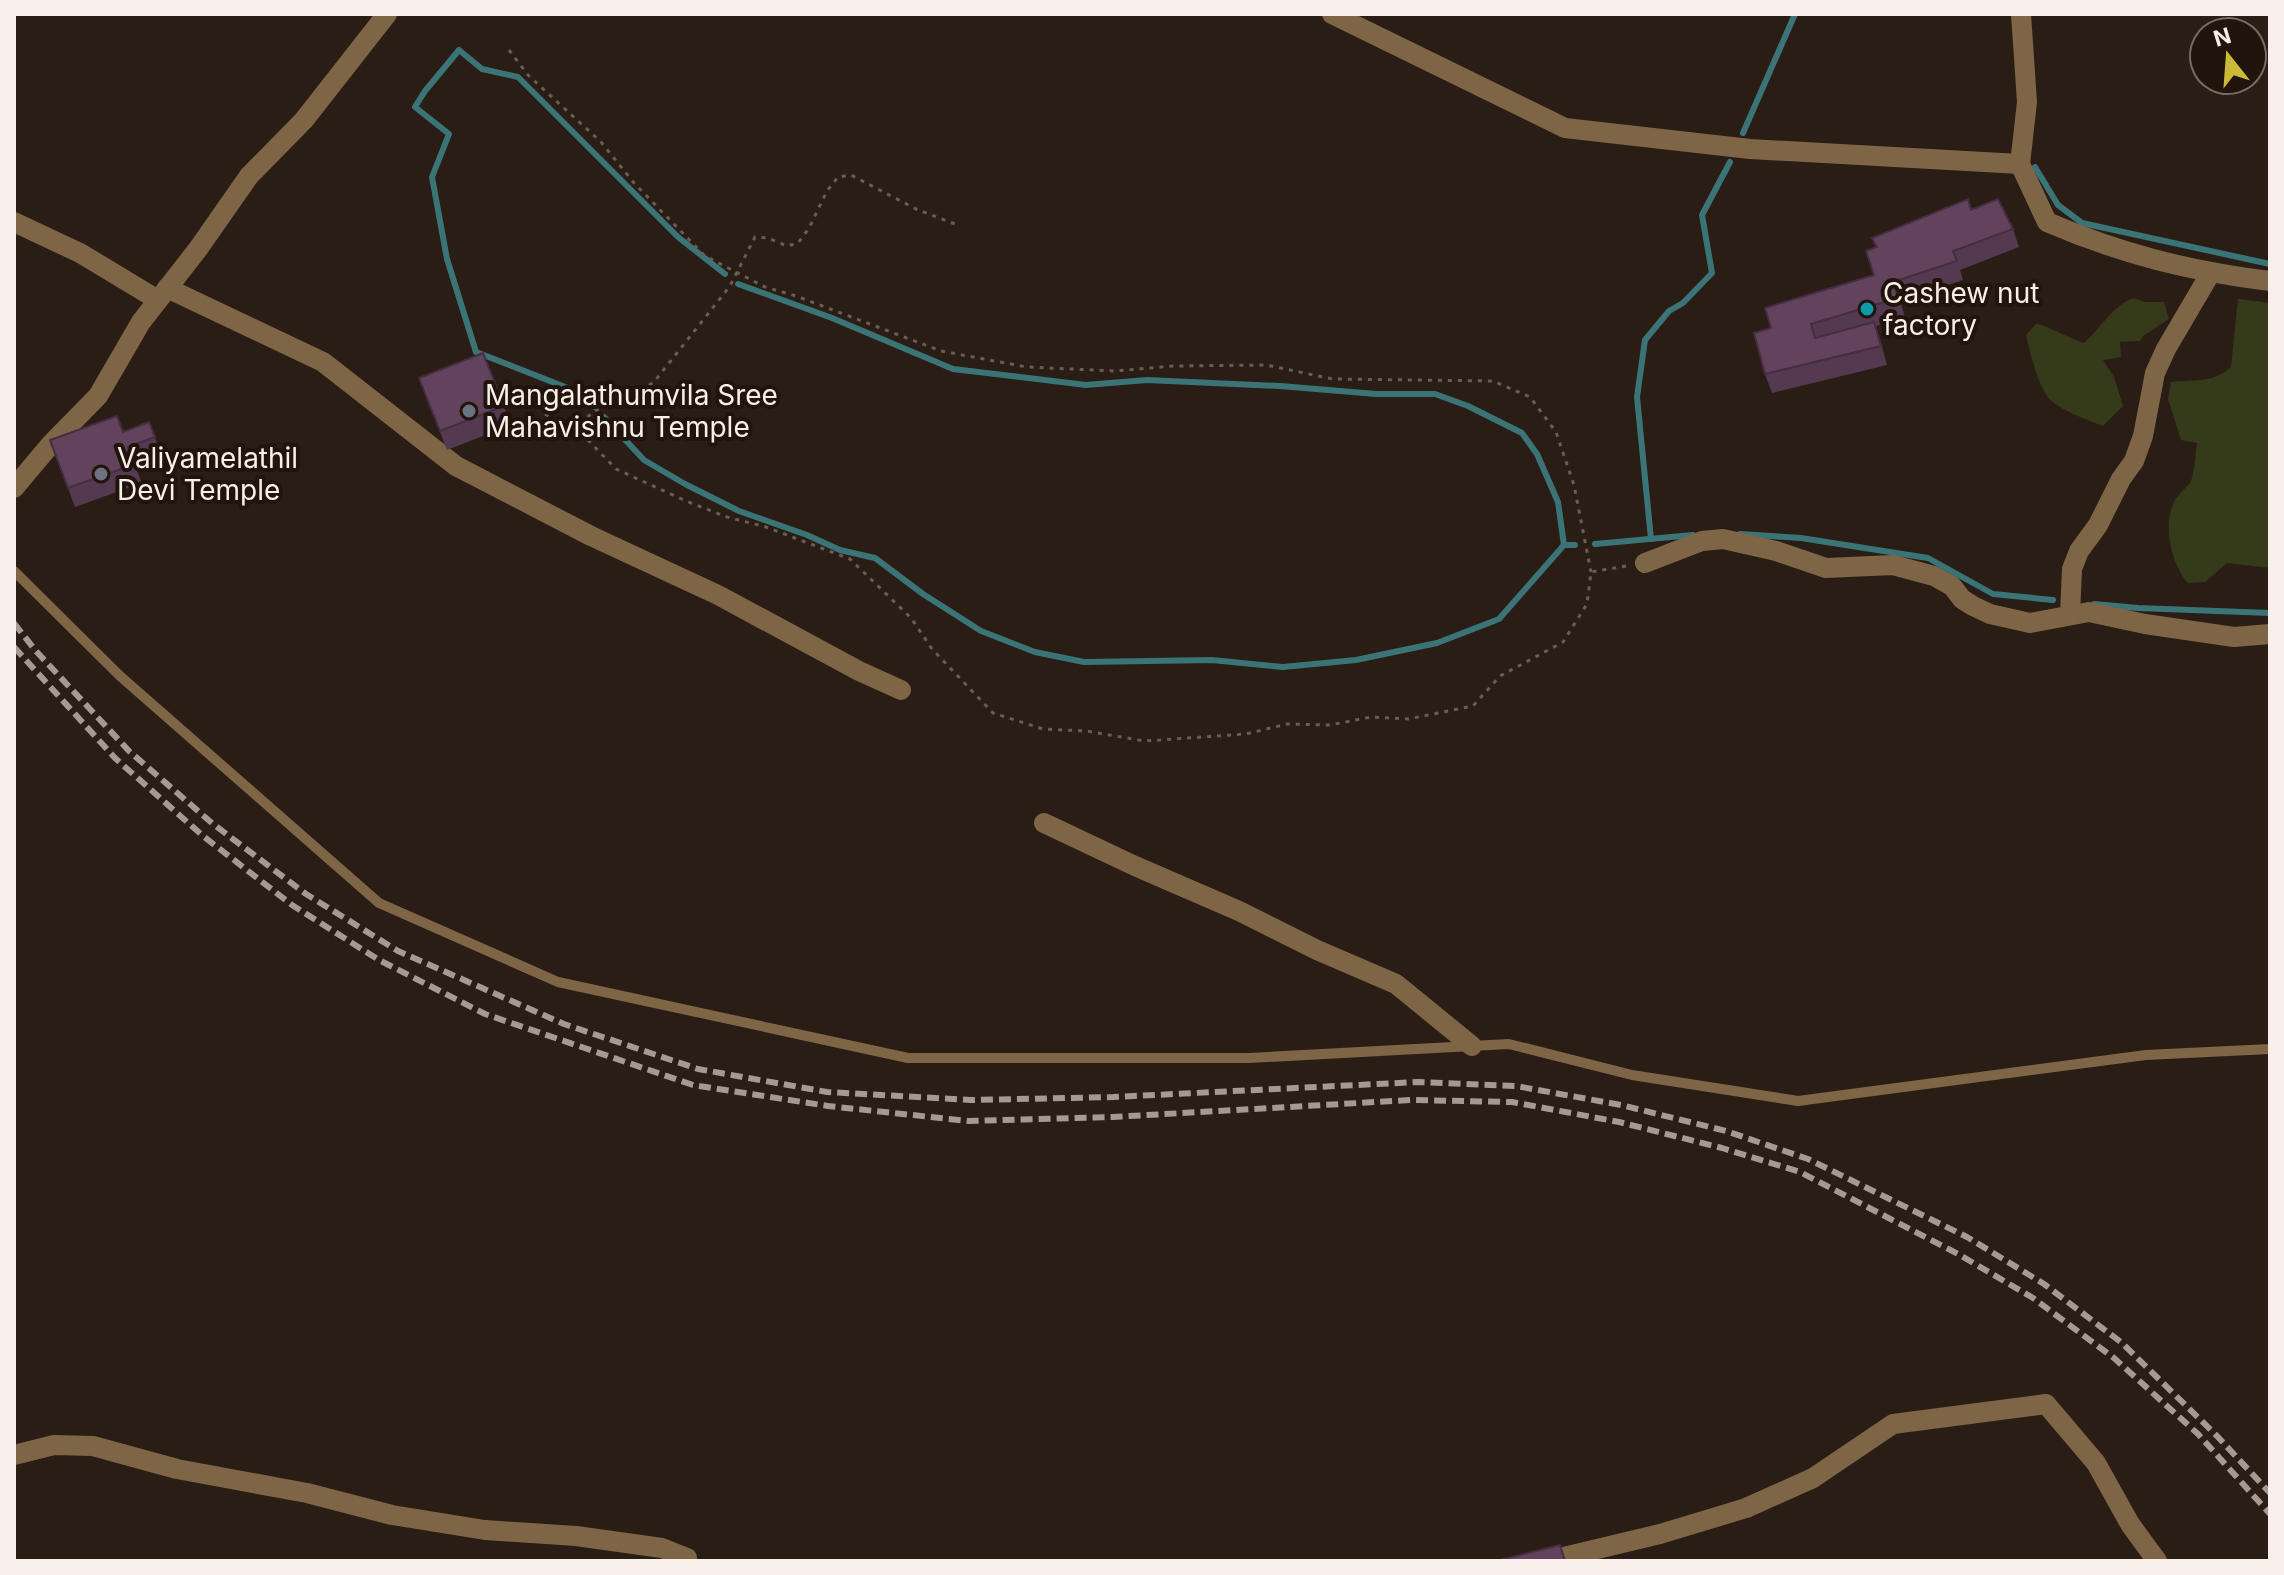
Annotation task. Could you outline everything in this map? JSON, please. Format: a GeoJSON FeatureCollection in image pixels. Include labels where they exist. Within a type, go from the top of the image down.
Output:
{"type":"FeatureCollection","features":[{"type":"Feature","properties":{"kind":"street"},"geometry":{"type":"LineString","coordinates":[[14,488],[98,396],[141,322],[249,176],[304,120],[387,14]]}},
{"type":"Feature","properties":{"kind":"street"},"geometry":{"type":"LineString","coordinates":[[1332,14],[1565,128],[1750,149],[2020,164]]}},
{"type":"Feature","properties":{"kind":"street"},"geometry":{"type":"LineString","coordinates":[[2021,14],[2027,102],[2020,164],[2047,222],[2101,245],[2210,274],[2270,281]]}},
{"type":"Feature","properties":{"kind":"street"},"geometry":{"type":"LineString","coordinates":[[14,222],[163,294],[323,362],[456,466],[591,536],[718,595],[859,671],[901,690]]}},
{"type":"Feature","properties":{"kind":"street"},"geometry":{"type":"LineString","coordinates":[[2070,615],[2072,569],[2079,551],[2098,525],[2121,479],[2134,461],[2143,436],[2155,373],[2210,274]]}},
{"type":"Feature","properties":{"kind":"street"},"geometry":{"type":"LineString","coordinates":[[1645,563],[1702,541],[1723,539],[1776,551],[1826,568],[1893,565],[1934,576],[1952,586],[1962,599],[1973,606],[2030,623],[2089,612],[2234,637],[2270,634]]}},
{"type":"Feature","properties":{"kind":"street"},"geometry":{"type":"LineString","coordinates":[[1044,823],[1396,984],[1472,1046]]}},
{"type":"Feature","properties":{"kind":"street"},"geometry":{"type":"LineString","coordinates":[[1547,1561],[1660,1534],[1746,1508],[1813,1478],[1893,1424],[2046,1404],[2096,1463],[2130,1524],[2157,1561]]}},
{"type":"Feature","properties":{"kind":"street"},"geometry":{"type":"LineString","coordinates":[[15,1451],[54,1445],[93,1446],[177,1469],[307,1493],[392,1515],[485,1530],[576,1536],[662,1548],[687,1558],[687,1561]]}},
{"type":"Feature","properties":{"kind":"lane"},"geometry":{"type":"LineString","coordinates":[[14,571],[120,676],[379,903],[558,982],[908,1058],[1249,1058],[1509,1044],[1632,1075],[1798,1101],[2146,1055],[2270,1049]]}},
{"type":"Feature","properties":{"kind":"path"},"geometry":{"type":"LineString","coordinates":[[509,50],[528,75],[601,142],[634,183],[705,256],[765,287],[941,351],[1027,367],[1115,371],[1173,366],[1266,365],[1333,379],[1493,381],[1530,397],[1556,432],[1574,485],[1591,572],[1587,604],[1563,642],[1500,676],[1473,706],[1408,719],[1371,717],[1330,725],[1287,724],[1246,734],[1145,741],[1086,731],[1043,729],[993,713],[932,649],[911,618],[850,559],[766,527],[727,517],[616,469],[589,441],[545,414]]}},
{"type":"Feature","properties":{"kind":"path"},"geometry":{"type":"LineString","coordinates":[[573,431],[594,411],[627,399],[654,382],[730,286],[755,237],[768,238],[787,246],[798,243],[838,177],[851,175],[916,209],[960,226]]}},
{"type":"Feature","properties":{"kind":"path"},"geometry":{"type":"LineString","coordinates":[[1591,572],[1645,563]]}},
{"type":"Feature","properties":{"kind":"green space"},"geometry":{"type":"Polygon","coordinates":[[[2134,298],[2145,302],[2164,302],[2169,319],[2140,341],[2120,342],[2121,357],[2103,360],[2114,377],[2123,406],[2103,426],[2051,401],[2037,375],[2026,335],[2036,324],[2084,343],[2113,311],[2134,298]]]}},
{"type":"Feature","properties":{"kind":"green space"},"geometry":{"type":"Polygon","coordinates":[[[2238,299],[2270,303],[2270,568],[2227,563],[2205,582],[2188,583],[2173,554],[2169,520],[2175,500],[2191,481],[2197,443],[2181,440],[2168,399],[2171,382],[2210,378],[2231,367],[2238,299]]]}},
{"type":"Feature","properties":{"kind":"building"},"geometry":{"type":"Polygon","coordinates":[[[1968,199],[1971,210],[1998,199],[2013,229],[1953,251],[1957,261],[1893,282],[1898,298],[1811,324],[1815,338],[1874,322],[1881,346],[1765,374],[1754,333],[1771,328],[1765,308],[1874,275],[1866,251],[1877,247],[1872,238],[1968,199]]]}},
{"type":"Feature","properties":{"kind":"building","name":"Mangalathumvila Sree Mahavishnu Temple"},"geometry":{"type":"Polygon","coordinates":[[[483,353],[504,406],[440,431],[419,378],[483,353]]]}},
{"type":"Feature","properties":{"kind":"building"},"geometry":{"type":"Polygon","coordinates":[[[117,416],[123,432],[149,422],[155,437],[128,447],[135,464],[68,488],[50,440],[117,416]]]}},
{"type":"Feature","properties":{"kind":"building"},"geometry":{"type":"Polygon","coordinates":[[[1560,1545],[1565,1561],[1496,1561],[1560,1545]]]}},
{"type":"Feature","properties":{"kind":"waterway"},"geometry":{"type":"LineString","coordinates":[[1743,133],[1795,14]]}},
{"type":"Feature","properties":{"kind":"waterway"},"geometry":{"type":"LineString","coordinates":[[595,407],[583,394],[476,352],[447,259],[432,177],[449,134],[415,107],[459,50],[482,69],[518,77],[678,237],[725,274]]}},
{"type":"Feature","properties":{"kind":"waterway"},"geometry":{"type":"LineString","coordinates":[[1651,539],[1637,397],[1645,340],[1669,311],[1683,303],[1712,273],[1702,215],[1730,162]]}},
{"type":"Feature","properties":{"kind":"waterway"},"geometry":{"type":"LineString","coordinates":[[2035,167],[2058,205],[2082,223],[2270,264]]}},
{"type":"Feature","properties":{"kind":"waterway"},"geometry":{"type":"LineString","coordinates":[[738,284],[832,318],[953,369],[1086,385],[1147,380],[1376,394],[1435,394],[1468,406],[1522,433],[1537,454],[1558,502],[1564,545],[1575,545]]}},
{"type":"Feature","properties":{"kind":"waterway"},"geometry":{"type":"LineString","coordinates":[[604,417],[644,460],[685,484],[739,511],[840,550],[875,558],[923,594],[981,631],[1035,652],[1084,662],[1212,660],[1283,667],[1356,660],[1437,643],[1499,619],[1564,545]]}},
{"type":"Feature","properties":{"kind":"waterway"},"geometry":{"type":"LineString","coordinates":[[1740,534],[1801,538],[1928,558],[1993,594],[2053,600]]}},
{"type":"Feature","properties":{"kind":"waterway"},"geometry":{"type":"LineString","coordinates":[[1595,544],[1693,535]]}},
{"type":"Feature","properties":{"kind":"waterway"},"geometry":{"type":"LineString","coordinates":[[2094,604],[2270,613]]}},
{"type":"Feature","properties":{"kind":"railway"},"geometry":{"type":"LineString","coordinates":[[14,623],[35,650],[129,751],[213,824],[306,894],[398,951],[564,1024],[698,1069],[827,1092],[970,1100],[1113,1097],[1418,1082],[1516,1086],[1621,1105],[1726,1131],[1808,1159],[1967,1237],[2044,1284],[2122,1343],[2270,1493]]}},
{"type":"Feature","properties":{"kind":"railway"},"geometry":{"type":"LineString","coordinates":[[14,647],[115,758],[203,836],[292,905],[379,960],[485,1014],[693,1085],[828,1106],[968,1121],[1113,1117],[1411,1100],[1512,1102],[1619,1122],[1722,1148],[1800,1172],[1958,1254],[2033,1298],[2114,1358],[2198,1434],[2270,1514]]}},
{"type":"Feature","properties":{"kind":"place","name":"Cashew nut factory"},"geometry":{"type":"Point","coordinates":[1867,309]}},
{"type":"Feature","properties":{"kind":"place","name":"Mangalathumvila Sree Mahavishnu Temple"},"geometry":{"type":"Point","coordinates":[469,411]}},
{"type":"Feature","properties":{"kind":"place","name":"Valiyamelathil Devi Temple"},"geometry":{"type":"Point","coordinates":[101,474]}}]}
